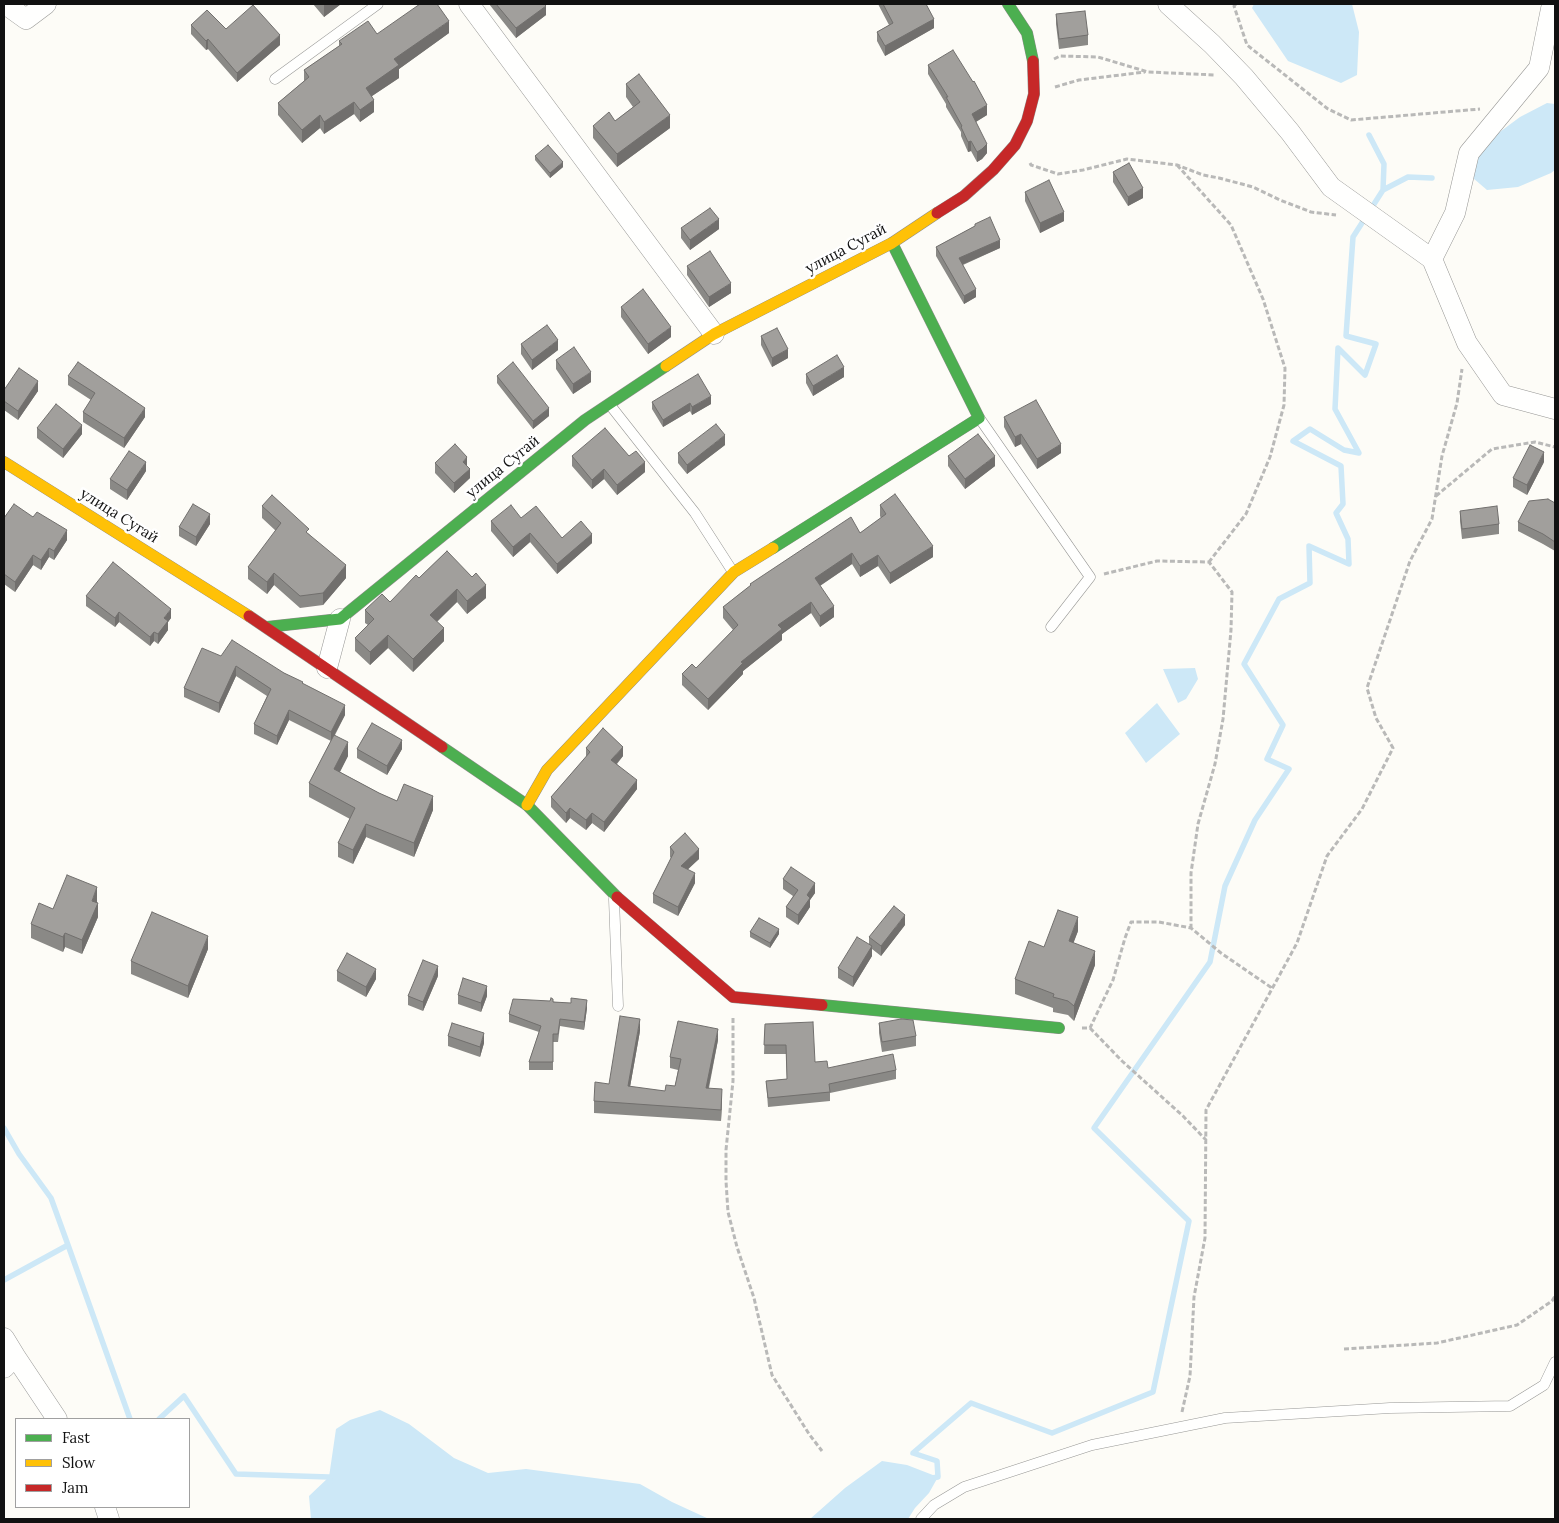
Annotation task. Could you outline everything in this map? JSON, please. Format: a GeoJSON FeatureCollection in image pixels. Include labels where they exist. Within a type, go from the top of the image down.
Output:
{"type":"FeatureCollection","features":[{"type":"Feature","properties":{"kind":"street"},"geometry":{"type":"LineString","coordinates":[[5,4],[26,18],[46,4]]}},
{"type":"Feature","properties":{"kind":"street"},"geometry":{"type":"LineString","coordinates":[[469,4],[714,334]]}},
{"type":"Feature","properties":{"kind":"street","name":"улица Сугай"},"geometry":{"type":"LineString","coordinates":[[340,619],[584,420],[714,334],[892,243],[964,196],[993,170],[1015,146],[1027,121],[1034,94],[1034,66],[1027,33],[1008,4]]}},
{"type":"Feature","properties":{"kind":"street"},"geometry":{"type":"LineString","coordinates":[[1168,4],[1212,44],[1244,77],[1290,132],[1331,187],[1432,259],[1467,343],[1503,395],[1555,410]]}},
{"type":"Feature","properties":{"kind":"street"},"geometry":{"type":"LineString","coordinates":[[1432,259],[1455,213],[1469,153],[1539,68],[1552,4]]}},
{"type":"Feature","properties":{"kind":"street"},"geometry":{"type":"LineString","coordinates":[[527,805],[547,770],[734,572],[979,418],[892,243]]}},
{"type":"Feature","properties":{"kind":"street","name":"улица Сугай"},"geometry":{"type":"LineString","coordinates":[[4,462],[268,627],[527,805],[613,893],[733,997]]}},
{"type":"Feature","properties":{"kind":"street"},"geometry":{"type":"LineString","coordinates":[[268,627],[340,619],[327,668]]}},
{"type":"Feature","properties":{"kind":"street"},"geometry":{"type":"LineString","coordinates":[[733,997],[1059,1028]]}},
{"type":"Feature","properties":{"kind":"street"},"geometry":{"type":"LineString","coordinates":[[4,1338],[10,1362],[57,1418]]}},
{"type":"Feature","properties":{"kind":"lane"},"geometry":{"type":"LineString","coordinates":[[275,78],[378,4]]}},
{"type":"Feature","properties":{"kind":"lane"},"geometry":{"type":"LineString","coordinates":[[609,404],[695,513],[734,572]]}},
{"type":"Feature","properties":{"kind":"lane"},"geometry":{"type":"LineString","coordinates":[[979,418],[1090,577],[1051,627]]}},
{"type":"Feature","properties":{"kind":"lane"},"geometry":{"type":"LineString","coordinates":[[613,893],[618,1006]]}},
{"type":"Feature","properties":{"kind":"lane"},"geometry":{"type":"LineString","coordinates":[[921,1519],[934,1505],[964,1487],[1092,1445],[1178,1427],[1225,1418],[1390,1408],[1510,1406],[1544,1385],[1555,1362]]}},
{"type":"Feature","properties":{"kind":"path"},"geometry":{"type":"LineString","coordinates":[[1236,4],[1234,6],[1247,45],[1328,110],[1351,120],[1506,108]]}},
{"type":"Feature","properties":{"kind":"path"},"geometry":{"type":"LineString","coordinates":[[1034,66],[1060,56],[1098,57],[1148,72]]}},
{"type":"Feature","properties":{"kind":"path"},"geometry":{"type":"LineString","coordinates":[[1034,94],[1079,80],[1148,72],[1244,77]]}},
{"type":"Feature","properties":{"kind":"path"},"geometry":{"type":"LineString","coordinates":[[1015,146],[1031,165],[1058,174],[1127,159],[1177,166],[1203,176],[1253,187],[1311,212],[1336,215],[1353,204]]}},
{"type":"Feature","properties":{"kind":"path"},"geometry":{"type":"LineString","coordinates":[[1177,166],[1231,225],[1263,299],[1286,368],[1284,405],[1270,457],[1246,514],[1209,562]]}},
{"type":"Feature","properties":{"kind":"path"},"geometry":{"type":"LineString","coordinates":[[1178,1427],[1190,1376],[1194,1296],[1205,1238],[1206,1110],[1297,943],[1327,856],[1362,809],[1393,748],[1376,718],[1367,688],[1410,561],[1432,519],[1442,456],[1457,403],[1467,343]]}},
{"type":"Feature","properties":{"kind":"path"},"geometry":{"type":"LineString","coordinates":[[1436,496],[1492,449],[1535,442],[1555,447]]}},
{"type":"Feature","properties":{"kind":"path"},"geometry":{"type":"LineString","coordinates":[[1090,577],[1157,561],[1209,562]]}},
{"type":"Feature","properties":{"kind":"path"},"geometry":{"type":"LineString","coordinates":[[1191,928],[1191,873],[1198,824],[1215,764],[1224,719],[1231,630],[1232,592],[1209,562]]}},
{"type":"Feature","properties":{"kind":"path"},"geometry":{"type":"LineString","coordinates":[[1090,1028],[1113,980],[1124,938],[1132,922],[1160,922],[1191,928],[1221,953],[1272,988]]}},
{"type":"Feature","properties":{"kind":"path"},"geometry":{"type":"LineString","coordinates":[[733,997],[733,1081],[726,1150],[728,1212],[736,1246],[754,1298],[772,1375],[808,1434],[822,1451]]}},
{"type":"Feature","properties":{"kind":"path"},"geometry":{"type":"LineString","coordinates":[[1059,1028],[1090,1028],[1122,1062],[1183,1116],[1206,1140]]}},
{"type":"Feature","properties":{"kind":"path"},"geometry":{"type":"LineString","coordinates":[[1344,1349],[1437,1343],[1517,1325],[1552,1301],[1555,1296]]}},
{"type":"Feature","properties":{"kind":"water"},"geometry":{"type":"Polygon","coordinates":[[[1254,4],[1352,4],[1359,32],[1357,75],[1341,83],[1288,61],[1252,8],[1254,4]]]}},
{"type":"Feature","properties":{"kind":"water"},"geometry":{"type":"Polygon","coordinates":[[[1547,103],[1555,104],[1555,170],[1518,187],[1487,190],[1473,178],[1476,159],[1493,137],[1520,117],[1547,103]]]}},
{"type":"Feature","properties":{"kind":"water"},"geometry":{"type":"Polygon","coordinates":[[[1195,668],[1198,679],[1186,699],[1178,703],[1163,669],[1195,668]]]}},
{"type":"Feature","properties":{"kind":"water"},"geometry":{"type":"Polygon","coordinates":[[[1157,703],[1180,734],[1146,763],[1125,733],[1157,703]]]}},
{"type":"Feature","properties":{"kind":"water"},"geometry":{"type":"Polygon","coordinates":[[[380,1410],[409,1424],[454,1458],[488,1473],[526,1469],[640,1484],[672,1502],[709,1519],[311,1519],[309,1496],[329,1477],[336,1429],[350,1420],[380,1410]]]}},
{"type":"Feature","properties":{"kind":"water"},"geometry":{"type":"Polygon","coordinates":[[[882,1461],[907,1465],[938,1477],[929,1493],[908,1519],[810,1519],[845,1488],[882,1461]]]}},
{"type":"Feature","properties":{"kind":"building"},"geometry":{"type":"Polygon","coordinates":[[[420,4],[437,4],[449,21],[394,59],[399,65],[366,88],[374,100],[360,110],[354,102],[324,122],[320,115],[302,130],[278,103],[309,77],[304,70],[342,44],[339,41],[368,21],[377,34],[420,4]]]}},
{"type":"Feature","properties":{"kind":"building"},"geometry":{"type":"Polygon","coordinates":[[[496,4],[544,4],[546,6],[516,28],[496,4]]]}},
{"type":"Feature","properties":{"kind":"building"},"geometry":{"type":"Polygon","coordinates":[[[883,4],[926,4],[934,19],[885,46],[877,32],[893,23],[883,4]]]}},
{"type":"Feature","properties":{"kind":"building"},"geometry":{"type":"Polygon","coordinates":[[[253,5],[280,35],[237,73],[208,39],[206,41],[191,25],[207,10],[226,29],[253,5]]]}},
{"type":"Feature","properties":{"kind":"building"},"geometry":{"type":"Polygon","coordinates":[[[1085,11],[1088,35],[1059,39],[1056,14],[1085,11]]]}},
{"type":"Feature","properties":{"kind":"building"},"geometry":{"type":"Polygon","coordinates":[[[953,50],[974,81],[987,105],[972,114],[987,144],[977,152],[971,141],[968,142],[962,126],[946,97],[948,97],[928,65],[953,50]]]}},
{"type":"Feature","properties":{"kind":"building"},"geometry":{"type":"Polygon","coordinates":[[[639,74],[670,115],[617,154],[593,126],[609,112],[615,121],[640,102],[626,84],[639,74]]]}},
{"type":"Feature","properties":{"kind":"building"},"geometry":{"type":"Polygon","coordinates":[[[548,145],[563,162],[550,173],[535,156],[548,145]]]}},
{"type":"Feature","properties":{"kind":"building"},"geometry":{"type":"Polygon","coordinates":[[[1129,163],[1143,188],[1128,197],[1113,172],[1129,163]]]}},
{"type":"Feature","properties":{"kind":"building"},"geometry":{"type":"Polygon","coordinates":[[[1049,180],[1064,212],[1040,223],[1025,192],[1049,180]]]}},
{"type":"Feature","properties":{"kind":"building"},"geometry":{"type":"Polygon","coordinates":[[[710,208],[719,219],[690,240],[681,228],[710,208]]]}},
{"type":"Feature","properties":{"kind":"building"},"geometry":{"type":"Polygon","coordinates":[[[990,217],[1000,240],[959,258],[976,289],[964,296],[936,247],[990,217]]]}},
{"type":"Feature","properties":{"kind":"building"},"geometry":{"type":"Polygon","coordinates":[[[710,251],[731,283],[709,297],[687,266],[710,251]]]}},
{"type":"Feature","properties":{"kind":"building"},"geometry":{"type":"Polygon","coordinates":[[[643,289],[671,327],[648,344],[621,307],[643,289]]]}},
{"type":"Feature","properties":{"kind":"building"},"geometry":{"type":"Polygon","coordinates":[[[547,325],[558,340],[532,360],[521,344],[547,325]]]}},
{"type":"Feature","properties":{"kind":"building"},"geometry":{"type":"Polygon","coordinates":[[[777,328],[788,349],[772,358],[761,336],[777,328]]]}},
{"type":"Feature","properties":{"kind":"building"},"geometry":{"type":"Polygon","coordinates":[[[574,347],[591,372],[573,384],[556,360],[574,347]]]}},
{"type":"Feature","properties":{"kind":"building"},"geometry":{"type":"Polygon","coordinates":[[[837,355],[844,367],[813,386],[806,374],[837,355]]]}},
{"type":"Feature","properties":{"kind":"building"},"geometry":{"type":"Polygon","coordinates":[[[78,362],[145,408],[124,438],[83,412],[95,393],[68,376],[78,362]]]}},
{"type":"Feature","properties":{"kind":"building"},"geometry":{"type":"Polygon","coordinates":[[[513,362],[549,408],[533,421],[497,376],[513,362]]]}},
{"type":"Feature","properties":{"kind":"building"},"geometry":{"type":"Polygon","coordinates":[[[19,368],[38,381],[18,411],[4,401],[4,390],[19,368]]]}},
{"type":"Feature","properties":{"kind":"building"},"geometry":{"type":"Polygon","coordinates":[[[698,374],[711,396],[692,407],[690,403],[663,420],[652,402],[698,374]]]}},
{"type":"Feature","properties":{"kind":"building"},"geometry":{"type":"Polygon","coordinates":[[[1036,400],[1061,444],[1037,459],[1021,434],[1015,437],[1004,417],[1036,400]]]}},
{"type":"Feature","properties":{"kind":"building"},"geometry":{"type":"Polygon","coordinates":[[[56,404],[82,425],[63,449],[37,428],[56,404]]]}},
{"type":"Feature","properties":{"kind":"building"},"geometry":{"type":"Polygon","coordinates":[[[716,424],[725,435],[687,465],[678,453],[716,424]]]}},
{"type":"Feature","properties":{"kind":"building"},"geometry":{"type":"Polygon","coordinates":[[[605,428],[629,456],[636,451],[645,462],[617,485],[604,469],[592,480],[572,456],[605,428]]]}},
{"type":"Feature","properties":{"kind":"building"},"geometry":{"type":"Polygon","coordinates":[[[978,434],[995,456],[965,479],[948,456],[978,434]]]}},
{"type":"Feature","properties":{"kind":"building"},"geometry":{"type":"Polygon","coordinates":[[[455,444],[467,457],[463,462],[470,469],[454,483],[435,463],[455,444]]]}},
{"type":"Feature","properties":{"kind":"building"},"geometry":{"type":"Polygon","coordinates":[[[1530,445],[1544,452],[1527,485],[1513,478],[1530,445]]]}},
{"type":"Feature","properties":{"kind":"building"},"geometry":{"type":"Polygon","coordinates":[[[129,451],[146,462],[127,490],[110,479],[129,451]]]}},
{"type":"Feature","properties":{"kind":"building"},"geometry":{"type":"Polygon","coordinates":[[[895,494],[933,546],[890,573],[878,555],[860,566],[852,553],[815,578],[834,606],[820,616],[811,602],[778,625],[782,629],[741,662],[743,663],[708,699],[682,674],[692,664],[696,668],[738,625],[723,607],[750,584],[851,517],[860,533],[886,514],[880,505],[895,494]]]}},
{"type":"Feature","properties":{"kind":"building"},"geometry":{"type":"Polygon","coordinates":[[[272,495],[309,529],[306,532],[346,565],[323,593],[300,596],[274,573],[267,582],[248,567],[281,523],[262,506],[272,495]]]}},
{"type":"Feature","properties":{"kind":"building"},"geometry":{"type":"Polygon","coordinates":[[[1548,499],[1555,503],[1555,542],[1518,522],[1529,501],[1548,499]]]}},
{"type":"Feature","properties":{"kind":"building"},"geometry":{"type":"Polygon","coordinates":[[[14,504],[33,517],[37,512],[67,530],[54,551],[49,548],[41,560],[33,555],[15,582],[4,574],[4,518],[14,504]]]}},
{"type":"Feature","properties":{"kind":"building"},"geometry":{"type":"Polygon","coordinates":[[[193,504],[210,514],[196,537],[179,527],[193,504]]]}},
{"type":"Feature","properties":{"kind":"building"},"geometry":{"type":"Polygon","coordinates":[[[511,505],[521,518],[536,506],[562,538],[581,521],[592,534],[557,564],[530,533],[513,547],[491,521],[511,505]]]}},
{"type":"Feature","properties":{"kind":"building"},"geometry":{"type":"Polygon","coordinates":[[[1497,506],[1499,524],[1462,529],[1460,511],[1497,506]]]}},
{"type":"Feature","properties":{"kind":"building"},"geometry":{"type":"Polygon","coordinates":[[[447,551],[472,577],[476,573],[486,585],[467,601],[457,589],[430,615],[444,628],[413,659],[388,635],[370,652],[355,638],[374,619],[365,610],[382,594],[390,602],[416,575],[419,578],[447,551]]]}},
{"type":"Feature","properties":{"kind":"building"},"geometry":{"type":"Polygon","coordinates":[[[113,562],[171,609],[164,618],[168,621],[158,634],[154,632],[150,637],[119,612],[115,618],[86,596],[113,562]]]}},
{"type":"Feature","properties":{"kind":"building"},"geometry":{"type":"Polygon","coordinates":[[[232,640],[284,673],[345,705],[331,732],[289,710],[277,736],[254,724],[271,689],[236,666],[219,703],[184,688],[202,648],[221,656],[232,640]]]}},
{"type":"Feature","properties":{"kind":"building"},"geometry":{"type":"Polygon","coordinates":[[[372,723],[402,740],[387,766],[357,749],[372,723]]]}},
{"type":"Feature","properties":{"kind":"building"},"geometry":{"type":"Polygon","coordinates":[[[603,728],[623,747],[611,760],[637,780],[604,822],[592,813],[586,820],[570,808],[566,813],[551,797],[590,752],[586,748],[603,728]]]}},
{"type":"Feature","properties":{"kind":"building"},"geometry":{"type":"Polygon","coordinates":[[[334,735],[348,742],[334,769],[397,801],[404,784],[433,796],[414,843],[366,824],[353,850],[338,843],[355,808],[309,783],[334,735]]]}},
{"type":"Feature","properties":{"kind":"building"},"geometry":{"type":"Polygon","coordinates":[[[685,833],[699,849],[681,866],[695,873],[678,907],[653,894],[674,852],[670,847],[685,833]]]}},
{"type":"Feature","properties":{"kind":"building"},"geometry":{"type":"Polygon","coordinates":[[[791,867],[815,883],[807,895],[810,898],[798,915],[786,907],[798,890],[783,879],[791,867]]]}},
{"type":"Feature","properties":{"kind":"building"},"geometry":{"type":"Polygon","coordinates":[[[67,875],[97,887],[92,901],[98,903],[82,940],[65,933],[63,937],[31,924],[39,903],[53,909],[67,875]]]}},
{"type":"Feature","properties":{"kind":"building"},"geometry":{"type":"Polygon","coordinates":[[[894,906],[905,915],[881,946],[869,937],[894,906]]]}},
{"type":"Feature","properties":{"kind":"building"},"geometry":{"type":"Polygon","coordinates":[[[1058,910],[1078,917],[1069,941],[1095,951],[1074,1006],[1068,1001],[1053,997],[1054,994],[1015,979],[1029,941],[1044,947],[1058,910]]]}},
{"type":"Feature","properties":{"kind":"building"},"geometry":{"type":"Polygon","coordinates":[[[152,912],[208,936],[188,986],[131,961],[152,912]]]}},
{"type":"Feature","properties":{"kind":"building"},"geometry":{"type":"Polygon","coordinates":[[[759,918],[779,929],[770,943],[750,932],[759,918]]]}},
{"type":"Feature","properties":{"kind":"building"},"geometry":{"type":"Polygon","coordinates":[[[857,937],[872,946],[853,977],[838,968],[857,937]]]}},
{"type":"Feature","properties":{"kind":"building"},"geometry":{"type":"Polygon","coordinates":[[[347,953],[376,969],[366,987],[337,971],[347,953]]]}},
{"type":"Feature","properties":{"kind":"building"},"geometry":{"type":"Polygon","coordinates":[[[423,960],[438,966],[423,1002],[408,996],[423,960]]]}},
{"type":"Feature","properties":{"kind":"building"},"geometry":{"type":"Polygon","coordinates":[[[463,978],[487,986],[481,1003],[458,995],[463,978]]]}},
{"type":"Feature","properties":{"kind":"building"},"geometry":{"type":"Polygon","coordinates":[[[551,998],[553,1002],[571,1003],[571,998],[587,1000],[584,1022],[560,1019],[558,1034],[553,1034],[553,1062],[529,1062],[541,1026],[509,1014],[513,999],[550,1001],[551,998]]]}},
{"type":"Feature","properties":{"kind":"building"},"geometry":{"type":"Polygon","coordinates":[[[620,1016],[640,1019],[628,1086],[665,1091],[666,1085],[675,1086],[681,1059],[670,1057],[678,1021],[718,1029],[706,1088],[722,1089],[721,1110],[594,1101],[595,1082],[609,1084],[620,1016]]]}},
{"type":"Feature","properties":{"kind":"building"},"geometry":{"type":"Polygon","coordinates":[[[901,1019],[913,1020],[916,1036],[882,1042],[879,1023],[901,1019]]]}},
{"type":"Feature","properties":{"kind":"building"},"geometry":{"type":"Polygon","coordinates":[[[813,1022],[815,1062],[827,1061],[828,1068],[893,1054],[896,1070],[829,1084],[830,1092],[768,1098],[766,1081],[787,1079],[786,1045],[764,1045],[765,1024],[813,1022]]]}},
{"type":"Feature","properties":{"kind":"building"},"geometry":{"type":"Polygon","coordinates":[[[452,1023],[484,1033],[480,1047],[448,1036],[452,1023]]]}},
{"type":"Feature","properties":{"kind":"waterway"},"geometry":{"type":"LineString","coordinates":[[932,1478],[938,1477],[937,1461],[913,1453],[971,1403],[1052,1433],[1153,1392],[1189,1221],[1094,1128],[1210,962],[1225,886],[1255,820],[1289,769],[1267,759],[1283,725],[1244,664],[1279,599],[1310,583],[1309,546],[1349,564],[1348,539],[1336,513],[1343,504],[1341,466],[1293,441],[1310,429],[1344,450],[1359,453],[1335,409],[1338,348],[1365,375],[1376,344],[1346,336],[1353,237],[1383,190],[1384,164],[1369,135]]}},
{"type":"Feature","properties":{"kind":"waterway"},"geometry":{"type":"LineString","coordinates":[[1383,190],[1408,177],[1432,178]]}},
{"type":"Feature","properties":{"kind":"waterway"},"geometry":{"type":"LineString","coordinates":[[4,1128],[19,1154],[51,1198],[68,1245]]}},
{"type":"Feature","properties":{"kind":"waterway"},"geometry":{"type":"LineString","coordinates":[[4,1280],[68,1245],[130,1418]]}},
{"type":"Feature","properties":{"kind":"waterway"},"geometry":{"type":"LineString","coordinates":[[160,1418],[184,1396],[236,1474],[329,1477],[330,1483]]}},
{"type":"Feature","properties":{"kind":"traffic: fast"},"geometry":{"type":"LineString","coordinates":[[1008,4],[1027,33],[1033,61]]}},
{"type":"Feature","properties":{"kind":"traffic: fast"},"geometry":{"type":"LineString","coordinates":[[773,548],[979,418],[892,243]]}},
{"type":"Feature","properties":{"kind":"traffic: fast"},"geometry":{"type":"LineString","coordinates":[[267,627],[340,619],[585,420],[666,366]]}},
{"type":"Feature","properties":{"kind":"traffic: fast"},"geometry":{"type":"LineString","coordinates":[[442,747],[527,805],[617,897]]}},
{"type":"Feature","properties":{"kind":"traffic: fast"},"geometry":{"type":"LineString","coordinates":[[822,1005],[1059,1028]]}},
{"type":"Feature","properties":{"kind":"traffic: slow"},"geometry":{"type":"LineString","coordinates":[[666,366],[714,334],[892,243],[937,213]]}},
{"type":"Feature","properties":{"kind":"traffic: slow"},"geometry":{"type":"LineString","coordinates":[[4,462],[249,616]]}},
{"type":"Feature","properties":{"kind":"traffic: slow"},"geometry":{"type":"LineString","coordinates":[[527,805],[547,770],[734,572],[773,548]]}},
{"type":"Feature","properties":{"kind":"traffic: jam"},"geometry":{"type":"LineString","coordinates":[[937,213],[964,196],[993,170],[1015,145],[1027,121],[1034,94],[1033,61]]}},
{"type":"Feature","properties":{"kind":"traffic: jam"},"geometry":{"type":"LineString","coordinates":[[249,616],[442,747]]}},
{"type":"Feature","properties":{"kind":"traffic: jam"},"geometry":{"type":"LineString","coordinates":[[617,897],[733,997],[822,1005]]}}]}
